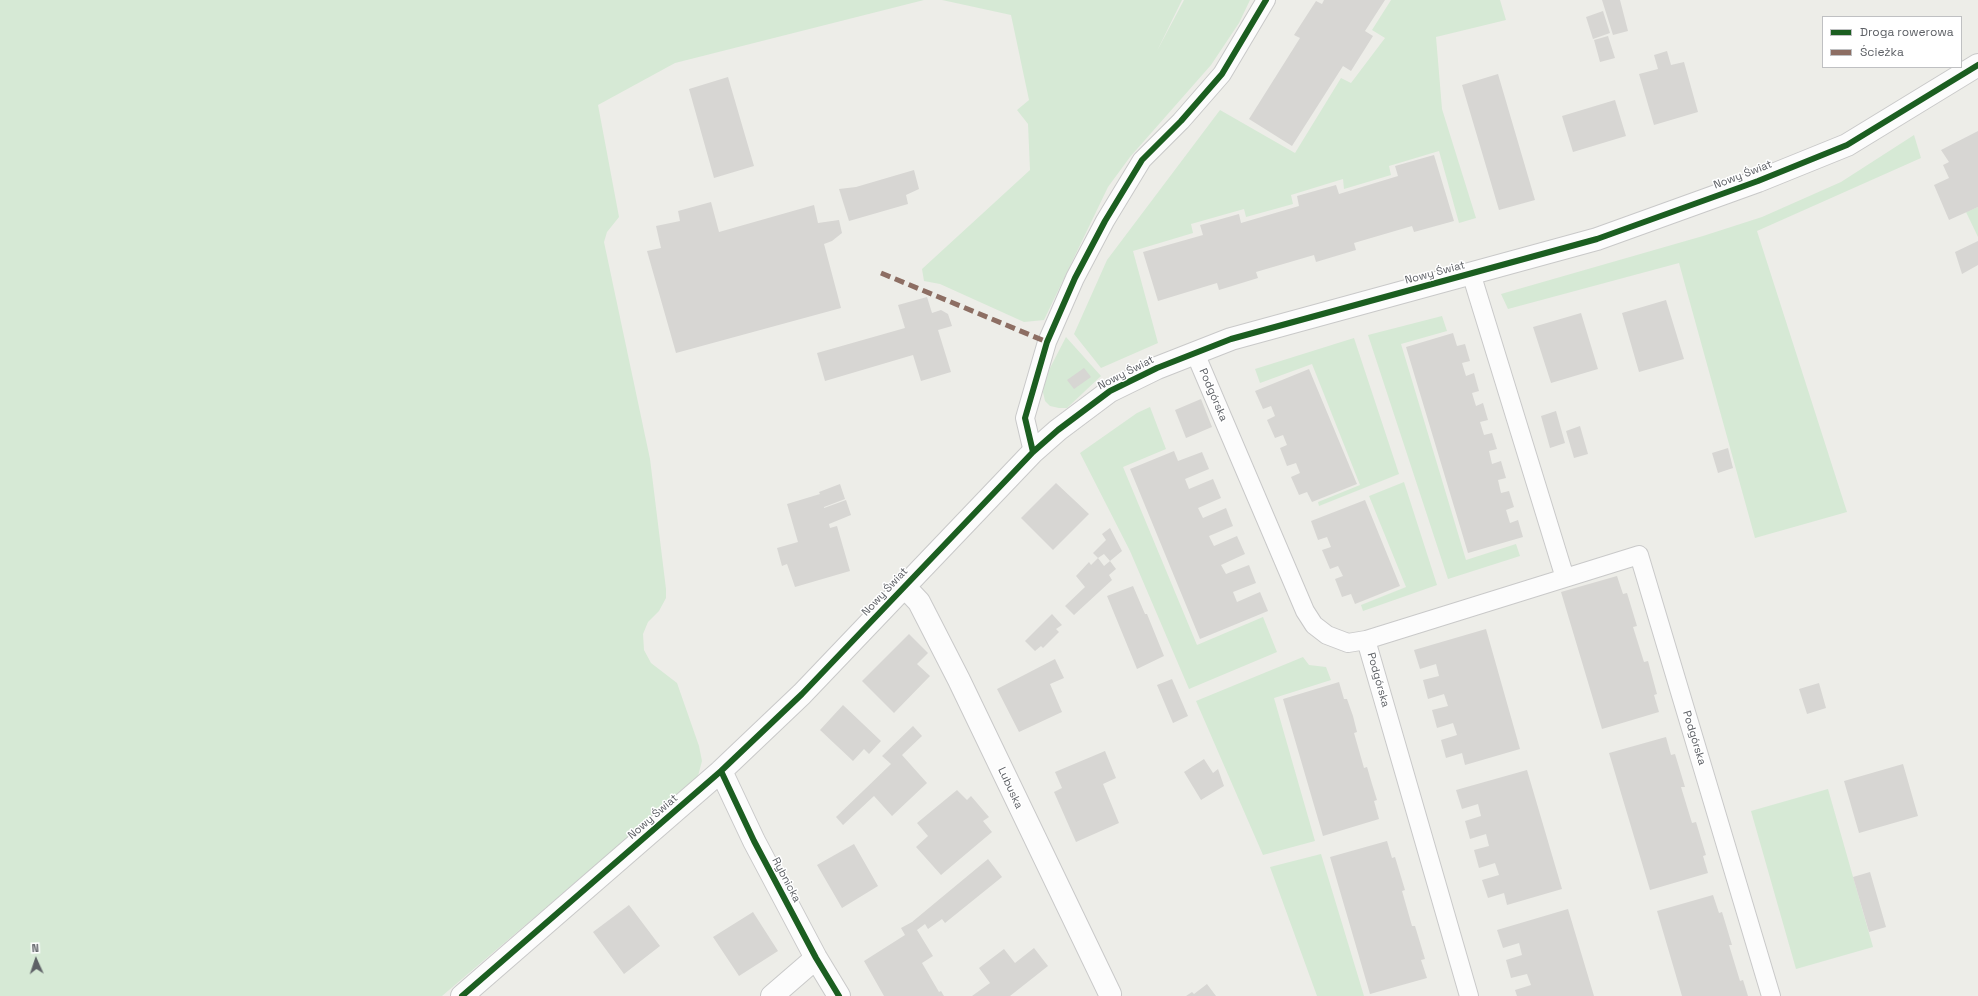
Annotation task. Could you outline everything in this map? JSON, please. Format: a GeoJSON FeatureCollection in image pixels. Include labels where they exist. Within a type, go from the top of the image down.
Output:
{"type":"FeatureCollection","features":[{"type":"Feature","properties":{"kind":"street","name":"Nowy Świat"},"geometry":{"type":"LineString","coordinates":[[462,996],[721,771],[802,694],[1033,452],[1063,425],[1110,391],[1157,368],[1246,335],[1596,239],[1758,181],[1847,145],[1978,65]]}},
{"type":"Feature","properties":{"kind":"street","name":"Lubuska"},"geometry":{"type":"LineString","coordinates":[[904,586],[919,602],[959,680],[1110,994]]}},
{"type":"Feature","properties":{"kind":"street","name":"Rybnicka"},"geometry":{"type":"LineString","coordinates":[[721,771],[754,841],[816,958],[839,996]]}},
{"type":"Feature","properties":{"kind":"street"},"geometry":{"type":"LineString","coordinates":[[772,996],[816,958]]}},
{"type":"Feature","properties":{"kind":"lane"},"geometry":{"type":"LineString","coordinates":[[1033,452],[1025,418],[1047,342],[1075,278],[1105,221],[1142,160],[1181,121],[1222,74],[1266,0]]}},
{"type":"Feature","properties":{"kind":"lane"},"geometry":{"type":"LineString","coordinates":[[1471,273],[1565,578]]}},
{"type":"Feature","properties":{"kind":"lane","name":"Podgórska"},"geometry":{"type":"LineString","coordinates":[[1195,353],[1305,611],[1314,625],[1327,636],[1348,643],[1366,640],[1639,555],[1771,996]]}},
{"type":"Feature","properties":{"kind":"lane","name":"Podgórska"},"geometry":{"type":"LineString","coordinates":[[1366,640],[1469,996]]}},
{"type":"Feature","properties":{"kind":"green space"},"geometry":{"type":"Polygon","coordinates":[[[0,0],[924,0],[675,63],[598,105],[619,217],[607,232],[604,242],[650,459],[666,589],[666,598],[659,611],[648,622],[643,634],[644,650],[651,663],[677,683],[699,746],[702,761],[698,776],[685,789],[442,996],[0,996],[0,0]]]}},
{"type":"Feature","properties":{"kind":"green space"},"geometry":{"type":"Polygon","coordinates":[[[942,0],[1182,0],[1157,51],[1184,0],[1250,0],[1239,23],[1211,65],[1130,157],[1108,187],[1044,320],[1024,322],[940,284],[924,281],[922,269],[1030,170],[1028,124],[1017,110],[1029,100],[1011,15],[942,0]]]}},
{"type":"Feature","properties":{"kind":"green space"},"geometry":{"type":"Polygon","coordinates":[[[1391,0],[1500,0],[1506,20],[1436,37],[1442,109],[1476,218],[1459,223],[1439,151],[1389,166],[1391,175],[1344,189],[1343,179],[1291,195],[1293,204],[1246,217],[1244,209],[1191,224],[1193,233],[1133,251],[1158,343],[1101,368],[1074,334],[1107,260],[1220,110],[1295,153],[1341,78],[1351,83],[1385,38],[1372,30],[1391,0]]]}},
{"type":"Feature","properties":{"kind":"green space"},"geometry":{"type":"Polygon","coordinates":[[[1914,135],[1921,158],[1757,231],[1847,512],[1755,538],[1679,263],[1508,309],[1501,294],[1703,236],[1762,217],[1841,182],[1914,135]]]}},
{"type":"Feature","properties":{"kind":"green space"},"geometry":{"type":"Polygon","coordinates":[[[1978,207],[1978,237],[1966,212],[1978,207]]]}},
{"type":"Feature","properties":{"kind":"green space"},"geometry":{"type":"Polygon","coordinates":[[[1442,316],[1447,331],[1401,344],[1466,560],[1516,544],[1520,556],[1448,579],[1368,335],[1442,316]]]}},
{"type":"Feature","properties":{"kind":"green space"},"geometry":{"type":"Polygon","coordinates":[[[1066,337],[1101,376],[1067,408],[1059,408],[1050,406],[1045,401],[1043,392],[1044,382],[1066,337]]]}},
{"type":"Feature","properties":{"kind":"green space"},"geometry":{"type":"Polygon","coordinates":[[[1354,338],[1399,474],[1319,506],[1318,502],[1360,485],[1312,364],[1260,383],[1255,369],[1354,338]]]}},
{"type":"Feature","properties":{"kind":"green space"},"geometry":{"type":"Polygon","coordinates":[[[1150,407],[1166,449],[1123,467],[1197,645],[1263,617],[1277,652],[1189,689],[1130,551],[1080,453],[1137,413],[1150,407]]]}},
{"type":"Feature","properties":{"kind":"green space"},"geometry":{"type":"Polygon","coordinates":[[[1404,482],[1437,585],[1363,611],[1361,605],[1406,587],[1369,496],[1404,482]]]}},
{"type":"Feature","properties":{"kind":"green space"},"geometry":{"type":"Polygon","coordinates":[[[1303,657],[1309,665],[1326,667],[1331,680],[1274,698],[1315,841],[1263,855],[1196,701],[1303,657]]]}},
{"type":"Feature","properties":{"kind":"green space"},"geometry":{"type":"Polygon","coordinates":[[[1828,789],[1873,947],[1796,969],[1751,811],[1828,789]]]}},
{"type":"Feature","properties":{"kind":"green space"},"geometry":{"type":"Polygon","coordinates":[[[1321,854],[1364,996],[1317,996],[1270,867],[1321,854]]]}},
{"type":"Feature","properties":{"kind":"building"},"geometry":{"type":"Polygon","coordinates":[[[1324,0],[1385,0],[1365,31],[1373,36],[1351,71],[1343,66],[1292,146],[1249,119],[1300,38],[1294,35],[1316,1],[1322,4],[1324,0]]]}},
{"type":"Feature","properties":{"kind":"building"},"geometry":{"type":"Polygon","coordinates":[[[1602,0],[1620,0],[1628,31],[1613,35],[1602,0]]]}},
{"type":"Feature","properties":{"kind":"building"},"geometry":{"type":"Polygon","coordinates":[[[1603,11],[1610,33],[1593,39],[1586,17],[1603,11]]]}},
{"type":"Feature","properties":{"kind":"building"},"geometry":{"type":"Polygon","coordinates":[[[1608,36],[1615,58],[1600,62],[1594,40],[1608,36]]]}},
{"type":"Feature","properties":{"kind":"building"},"geometry":{"type":"Polygon","coordinates":[[[1667,51],[1671,65],[1684,62],[1698,112],[1654,125],[1639,74],[1658,69],[1654,55],[1667,51]]]}},
{"type":"Feature","properties":{"kind":"building"},"geometry":{"type":"Polygon","coordinates":[[[1498,74],[1535,200],[1499,210],[1462,85],[1498,74]]]}},
{"type":"Feature","properties":{"kind":"building"},"geometry":{"type":"Polygon","coordinates":[[[728,77],[754,166],[714,178],[689,89],[728,77]]]}},
{"type":"Feature","properties":{"kind":"building"},"geometry":{"type":"Polygon","coordinates":[[[1615,100],[1626,136],[1573,152],[1562,116],[1615,100]]]}},
{"type":"Feature","properties":{"kind":"building"},"geometry":{"type":"Polygon","coordinates":[[[1978,131],[1978,207],[1949,220],[1934,185],[1949,178],[1943,165],[1949,162],[1941,150],[1978,131]]]}},
{"type":"Feature","properties":{"kind":"building"},"geometry":{"type":"Polygon","coordinates":[[[1434,155],[1454,221],[1414,232],[1412,226],[1354,243],[1356,250],[1316,262],[1314,255],[1256,272],[1258,278],[1219,290],[1217,283],[1158,301],[1143,252],[1203,235],[1200,225],[1239,214],[1241,223],[1299,206],[1297,196],[1336,185],[1339,194],[1398,176],[1395,166],[1434,155]]]}},
{"type":"Feature","properties":{"kind":"building"},"geometry":{"type":"Polygon","coordinates":[[[914,170],[919,189],[906,195],[908,204],[849,221],[839,189],[856,187],[914,170]]]}},
{"type":"Feature","properties":{"kind":"building"},"geometry":{"type":"Polygon","coordinates":[[[711,202],[719,232],[814,205],[818,223],[839,220],[842,233],[832,241],[824,244],[841,308],[676,353],[647,251],[661,248],[656,226],[680,221],[678,211],[711,202]]]}},
{"type":"Feature","properties":{"kind":"building"},"geometry":{"type":"Polygon","coordinates":[[[1978,241],[1978,265],[1962,274],[1955,252],[1978,241]]]}},
{"type":"Feature","properties":{"kind":"building"},"geometry":{"type":"Polygon","coordinates":[[[927,297],[932,313],[941,310],[948,314],[952,326],[938,330],[951,372],[921,381],[913,355],[825,381],[817,353],[905,328],[898,305],[927,297]]]}},
{"type":"Feature","properties":{"kind":"building"},"geometry":{"type":"Polygon","coordinates":[[[1666,300],[1684,359],[1639,372],[1622,313],[1666,300]]]}},
{"type":"Feature","properties":{"kind":"building"},"geometry":{"type":"Polygon","coordinates":[[[1581,313],[1598,369],[1551,383],[1533,327],[1581,313]]]}},
{"type":"Feature","properties":{"kind":"building"},"geometry":{"type":"Polygon","coordinates":[[[1453,333],[1457,346],[1465,344],[1470,361],[1462,363],[1466,376],[1474,373],[1479,391],[1472,393],[1476,406],[1483,403],[1488,420],[1480,422],[1484,435],[1492,433],[1497,449],[1489,451],[1492,464],[1501,461],[1506,478],[1498,480],[1501,493],[1509,491],[1514,507],[1506,510],[1510,523],[1518,520],[1523,537],[1468,553],[1406,347],[1453,333]]]}},
{"type":"Feature","properties":{"kind":"building"},"geometry":{"type":"Polygon","coordinates":[[[1084,368],[1091,377],[1074,389],[1067,380],[1084,368]]]}},
{"type":"Feature","properties":{"kind":"building"},"geometry":{"type":"Polygon","coordinates":[[[1309,369],[1357,484],[1312,502],[1307,492],[1299,495],[1291,477],[1300,473],[1296,463],[1287,466],[1280,448],[1287,445],[1283,435],[1275,438],[1267,420],[1275,416],[1271,406],[1263,409],[1255,391],[1309,369]]]}},
{"type":"Feature","properties":{"kind":"building"},"geometry":{"type":"Polygon","coordinates":[[[1201,399],[1212,427],[1186,438],[1175,410],[1201,399]]]}},
{"type":"Feature","properties":{"kind":"building"},"geometry":{"type":"Polygon","coordinates":[[[1556,411],[1565,443],[1550,448],[1541,416],[1556,411]]]}},
{"type":"Feature","properties":{"kind":"building"},"geometry":{"type":"Polygon","coordinates":[[[1580,426],[1588,454],[1574,458],[1566,431],[1580,426]]]}},
{"type":"Feature","properties":{"kind":"building"},"geometry":{"type":"Polygon","coordinates":[[[1728,448],[1733,468],[1718,473],[1712,453],[1728,448]]]}},
{"type":"Feature","properties":{"kind":"building"},"geometry":{"type":"Polygon","coordinates":[[[1174,451],[1178,461],[1202,452],[1209,469],[1185,479],[1189,489],[1213,479],[1221,498],[1198,508],[1203,518],[1226,508],[1233,526],[1209,536],[1214,546],[1237,536],[1245,554],[1221,565],[1226,574],[1249,565],[1256,583],[1233,592],[1237,602],[1260,592],[1268,611],[1200,639],[1130,469],[1174,451]]]}},
{"type":"Feature","properties":{"kind":"building"},"geometry":{"type":"Polygon","coordinates":[[[1056,483],[1089,514],[1053,550],[1021,518],[1056,483]]]}},
{"type":"Feature","properties":{"kind":"building"},"geometry":{"type":"Polygon","coordinates":[[[840,484],[845,499],[824,508],[846,500],[851,515],[829,524],[830,528],[837,526],[850,571],[795,587],[787,564],[782,566],[777,548],[798,542],[787,504],[820,494],[819,492],[840,484]]]}},
{"type":"Feature","properties":{"kind":"building"},"geometry":{"type":"Polygon","coordinates":[[[1365,500],[1400,586],[1355,604],[1351,594],[1342,597],[1335,579],[1343,576],[1338,566],[1330,569],[1322,550],[1331,547],[1327,537],[1318,540],[1311,521],[1365,500]]]}},
{"type":"Feature","properties":{"kind":"building"},"geometry":{"type":"Polygon","coordinates":[[[1110,528],[1122,551],[1110,561],[1104,554],[1098,558],[1093,553],[1106,540],[1102,534],[1110,528]]]}},
{"type":"Feature","properties":{"kind":"building"},"geometry":{"type":"Polygon","coordinates":[[[1098,558],[1104,566],[1110,561],[1116,569],[1109,575],[1112,580],[1074,615],[1065,606],[1085,587],[1076,576],[1089,562],[1091,565],[1098,558]]]}},
{"type":"Feature","properties":{"kind":"building"},"geometry":{"type":"Polygon","coordinates":[[[1617,576],[1623,594],[1627,593],[1637,626],[1633,627],[1644,662],[1648,661],[1657,694],[1654,695],[1659,712],[1602,729],[1561,592],[1617,576]]]}},
{"type":"Feature","properties":{"kind":"building"},"geometry":{"type":"Polygon","coordinates":[[[1133,586],[1145,614],[1147,614],[1164,656],[1137,669],[1107,596],[1133,586]]]}},
{"type":"Feature","properties":{"kind":"building"},"geometry":{"type":"Polygon","coordinates":[[[1052,614],[1062,625],[1056,629],[1059,632],[1043,648],[1041,646],[1035,651],[1025,641],[1052,614]]]}},
{"type":"Feature","properties":{"kind":"building"},"geometry":{"type":"Polygon","coordinates":[[[1486,629],[1520,749],[1465,765],[1462,753],[1446,758],[1441,740],[1457,735],[1453,723],[1437,728],[1432,710],[1448,706],[1444,694],[1428,699],[1423,680],[1439,676],[1436,664],[1420,669],[1414,650],[1486,629]]]}},
{"type":"Feature","properties":{"kind":"building"},"geometry":{"type":"Polygon","coordinates":[[[909,634],[928,653],[917,664],[930,676],[894,713],[862,681],[909,634]]]}},
{"type":"Feature","properties":{"kind":"building"},"geometry":{"type":"Polygon","coordinates":[[[1055,659],[1064,678],[1050,684],[1062,712],[1019,732],[997,689],[1055,659]]]}},
{"type":"Feature","properties":{"kind":"building"},"geometry":{"type":"Polygon","coordinates":[[[1172,679],[1188,716],[1173,723],[1157,685],[1172,679]]]}},
{"type":"Feature","properties":{"kind":"building"},"geometry":{"type":"Polygon","coordinates":[[[1339,682],[1344,699],[1347,699],[1353,716],[1357,732],[1354,733],[1364,768],[1367,767],[1377,800],[1374,801],[1379,819],[1323,836],[1283,699],[1339,682]]]}},
{"type":"Feature","properties":{"kind":"building"},"geometry":{"type":"Polygon","coordinates":[[[1819,683],[1826,708],[1807,714],[1799,689],[1819,683]]]}},
{"type":"Feature","properties":{"kind":"building"},"geometry":{"type":"Polygon","coordinates":[[[843,705],[881,741],[869,754],[864,749],[853,761],[820,730],[843,705]]]}},
{"type":"Feature","properties":{"kind":"building"},"geometry":{"type":"Polygon","coordinates":[[[913,726],[922,736],[902,755],[927,783],[892,816],[874,796],[843,825],[836,817],[891,764],[882,756],[913,726]]]}},
{"type":"Feature","properties":{"kind":"building"},"geometry":{"type":"Polygon","coordinates":[[[1666,737],[1671,755],[1675,754],[1685,787],[1681,787],[1692,823],[1696,822],[1706,855],[1703,856],[1708,873],[1650,890],[1609,753],[1666,737]]]}},
{"type":"Feature","properties":{"kind":"building"},"geometry":{"type":"Polygon","coordinates":[[[1105,751],[1116,778],[1103,784],[1119,823],[1076,842],[1054,792],[1062,788],[1055,772],[1105,751]]]}},
{"type":"Feature","properties":{"kind":"building"},"geometry":{"type":"Polygon","coordinates":[[[1204,759],[1213,773],[1218,769],[1224,786],[1201,800],[1184,772],[1204,759]]]}},
{"type":"Feature","properties":{"kind":"building"},"geometry":{"type":"Polygon","coordinates":[[[1903,764],[1918,816],[1859,833],[1844,781],[1903,764]]]}},
{"type":"Feature","properties":{"kind":"building"},"geometry":{"type":"Polygon","coordinates":[[[1527,770],[1562,889],[1507,905],[1504,893],[1488,898],[1482,880],[1499,875],[1495,863],[1479,868],[1474,850],[1489,846],[1486,834],[1470,839],[1465,821],[1481,816],[1478,804],[1462,809],[1456,790],[1527,770]]]}},
{"type":"Feature","properties":{"kind":"building"},"geometry":{"type":"Polygon","coordinates":[[[957,790],[967,800],[971,796],[989,817],[983,821],[992,832],[941,875],[916,847],[928,836],[917,823],[957,790]]]}},
{"type":"Feature","properties":{"kind":"building"},"geometry":{"type":"Polygon","coordinates":[[[1387,841],[1392,858],[1395,857],[1405,890],[1402,891],[1412,926],[1415,926],[1425,959],[1421,960],[1427,978],[1370,994],[1330,857],[1387,841]]]}},
{"type":"Feature","properties":{"kind":"building"},"geometry":{"type":"Polygon","coordinates":[[[854,844],[878,886],[842,908],[817,865],[854,844]]]}},
{"type":"Feature","properties":{"kind":"building"},"geometry":{"type":"Polygon","coordinates":[[[988,859],[1002,877],[945,923],[942,919],[928,929],[925,924],[917,930],[933,956],[922,963],[939,992],[941,991],[944,996],[884,996],[864,961],[905,935],[901,928],[912,922],[988,859]]]}},
{"type":"Feature","properties":{"kind":"building"},"geometry":{"type":"Polygon","coordinates":[[[1870,872],[1886,927],[1869,932],[1853,877],[1870,872]]]}},
{"type":"Feature","properties":{"kind":"building"},"geometry":{"type":"Polygon","coordinates":[[[1713,895],[1719,913],[1722,912],[1732,945],[1729,945],[1740,981],[1743,980],[1748,996],[1682,996],[1657,911],[1713,895]]]}},
{"type":"Feature","properties":{"kind":"building"},"geometry":{"type":"Polygon","coordinates":[[[629,905],[660,946],[624,974],[593,932],[629,905]]]}},
{"type":"Feature","properties":{"kind":"building"},"geometry":{"type":"Polygon","coordinates":[[[1568,909],[1594,996],[1517,996],[1515,990],[1531,985],[1527,974],[1511,978],[1506,960],[1522,955],[1519,943],[1503,948],[1497,930],[1568,909]]]}},
{"type":"Feature","properties":{"kind":"building"},"geometry":{"type":"Polygon","coordinates":[[[753,912],[778,951],[739,976],[713,937],[753,912]]]}},
{"type":"Feature","properties":{"kind":"building"},"geometry":{"type":"Polygon","coordinates":[[[1034,948],[1048,966],[1010,996],[972,996],[990,983],[979,968],[1004,949],[1015,963],[1034,948]]]}},
{"type":"Feature","properties":{"kind":"building"},"geometry":{"type":"Polygon","coordinates":[[[1207,984],[1216,996],[1186,996],[1192,992],[1194,994],[1207,984]]]}},
{"type":"Feature","properties":{"kind":"marked path"},"geometry":{"type":"LineString","coordinates":[[881,273],[1047,342]]}},
{"type":"Feature","properties":{"kind":"cycle path"},"geometry":{"type":"LineString","coordinates":[[1033,452],[1025,418],[1047,342],[1075,278],[1105,221],[1142,160],[1181,121],[1222,74],[1266,0]]}},
{"type":"Feature","properties":{"kind":"cycle path"},"geometry":{"type":"LineString","coordinates":[[462,996],[721,771],[802,694],[1033,452],[1058,430],[1110,391],[1157,368],[1231,339],[1597,239],[1758,181],[1847,145],[1978,65]]}},
{"type":"Feature","properties":{"kind":"cycle path"},"geometry":{"type":"LineString","coordinates":[[721,771],[754,841],[816,958],[839,996]]}}]}
